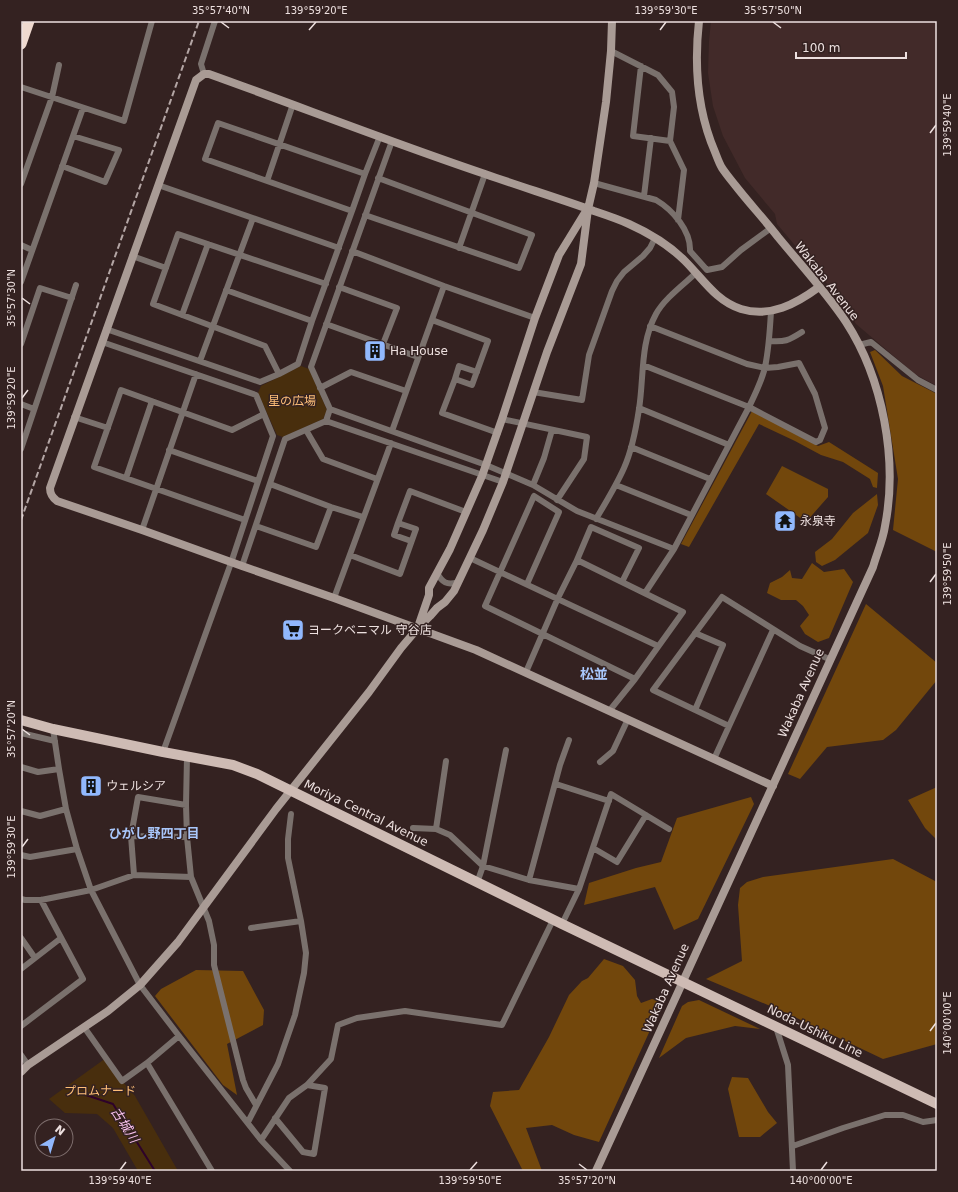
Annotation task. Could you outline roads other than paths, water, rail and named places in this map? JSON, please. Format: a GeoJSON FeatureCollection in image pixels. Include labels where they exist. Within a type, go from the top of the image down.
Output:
{"type":"FeatureCollection","features":[{"type":"Feature","properties":{"kind":"highway"},"geometry":{"type":"LineString","coordinates":[[21,44],[29,21]]}},
{"type":"Feature","properties":{"kind":"main road","name":"Moriya Central Avenue"},"geometry":{"type":"LineString","coordinates":[[21,720],[53,729],[233,765],[257,774],[682,982]]}},
{"type":"Feature","properties":{"kind":"main road","name":"Noda-Ushiku Line"},"geometry":{"type":"LineString","coordinates":[[682,982],[937,1104]]}},
{"type":"Feature","properties":{"kind":"street"},"geometry":{"type":"LineString","coordinates":[[21,87],[124,121],[152,21]]}},
{"type":"Feature","properties":{"kind":"street"},"geometry":{"type":"LineString","coordinates":[[204,74],[201,64],[215,21]]}},
{"type":"Feature","properties":{"kind":"street"},"geometry":{"type":"LineString","coordinates":[[21,1072],[28,1065],[108,1011],[140,985],[178,942],[291,790],[418,628],[454,592],[503,482],[547,352],[581,264],[588,209],[594,184],[606,102],[611,51],[612,21]]}},
{"type":"Feature","properties":{"kind":"street","name":"Wakaba Avenue"},"geometry":{"type":"LineString","coordinates":[[596,1171],[829,659],[873,566],[885,527],[889,496],[889,458],[883,415],[872,378],[859,345],[835,307],[722,168],[708,137],[699,99],[696,67],[699,21]]}},
{"type":"Feature","properties":{"kind":"street"},"geometry":{"type":"LineString","coordinates":[[611,51],[658,75],[672,92],[674,107],[670,141],[684,170],[678,220]]}},
{"type":"Feature","properties":{"kind":"street"},"geometry":{"type":"LineString","coordinates":[[21,184],[52,97],[60,65]]}},
{"type":"Feature","properties":{"kind":"street"},"geometry":{"type":"LineString","coordinates":[[642,66],[633,136],[670,141]]}},
{"type":"Feature","properties":{"kind":"street"},"geometry":{"type":"LineString","coordinates":[[772,786],[610,710],[476,650],[57,500],[53,498],[50,493],[50,488],[74,417],[196,80],[204,74],[209,74],[485,174],[626,223],[655,238],[679,256],[715,294],[728,304],[742,309],[771,311],[783,308],[801,300],[819,287]]}},
{"type":"Feature","properties":{"kind":"street"},"geometry":{"type":"LineString","coordinates":[[267,181],[293,104]]}},
{"type":"Feature","properties":{"kind":"street"},"geometry":{"type":"LineString","coordinates":[[21,282],[84,108]]}},
{"type":"Feature","properties":{"kind":"street"},"geometry":{"type":"LineString","coordinates":[[352,211],[205,159],[218,124],[365,174]]}},
{"type":"Feature","properties":{"kind":"street"},"geometry":{"type":"LineString","coordinates":[[62,166],[105,182],[119,150],[73,136]]}},
{"type":"Feature","properties":{"kind":"street"},"geometry":{"type":"LineString","coordinates":[[106,328],[260,382],[298,364],[312,321],[380,136]]}},
{"type":"Feature","properties":{"kind":"street"},"geometry":{"type":"LineString","coordinates":[[644,196],[651,138]]}},
{"type":"Feature","properties":{"kind":"street"},"geometry":{"type":"LineString","coordinates":[[326,421],[330,409],[311,367],[392,140]]}},
{"type":"Feature","properties":{"kind":"street"},"geometry":{"type":"LineString","coordinates":[[459,248],[485,174]]}},
{"type":"Feature","properties":{"kind":"street"},"geometry":{"type":"LineString","coordinates":[[365,215],[519,268],[532,235],[378,178]]}},
{"type":"Feature","properties":{"kind":"street"},"geometry":{"type":"LineString","coordinates":[[594,184],[644,196],[660,202],[678,220],[688,238],[690,251],[707,270],[722,267],[741,250],[771,228]]}},
{"type":"Feature","properties":{"kind":"street"},"geometry":{"type":"LineString","coordinates":[[158,185],[339,248]]}},
{"type":"Feature","properties":{"kind":"street"},"geometry":{"type":"LineString","coordinates":[[418,628],[429,595],[429,588],[450,549],[482,476],[498,433],[535,318],[559,255],[588,209]]}},
{"type":"Feature","properties":{"kind":"street"},"geometry":{"type":"LineString","coordinates":[[200,361],[253,218]]}},
{"type":"Feature","properties":{"kind":"street"},"geometry":{"type":"LineString","coordinates":[[279,374],[265,346],[153,304],[178,234],[326,284]]}},
{"type":"Feature","properties":{"kind":"street"},"geometry":{"type":"LineString","coordinates":[[533,392],[582,400],[589,355],[612,291],[624,272],[643,256],[650,248],[655,238]]}},
{"type":"Feature","properties":{"kind":"street"},"geometry":{"type":"LineString","coordinates":[[182,315],[208,244]]}},
{"type":"Feature","properties":{"kind":"street"},"geometry":{"type":"LineString","coordinates":[[21,245],[32,250]]}},
{"type":"Feature","properties":{"kind":"street"},"geometry":{"type":"LineString","coordinates":[[352,251],[444,286],[535,318]]}},
{"type":"Feature","properties":{"kind":"street"},"geometry":{"type":"LineString","coordinates":[[132,256],[166,268]]}},
{"type":"Feature","properties":{"kind":"street"},"geometry":{"type":"LineString","coordinates":[[596,519],[616,485],[631,448],[639,408],[646,339],[650,326],[657,312],[666,301],[696,273]]}},
{"type":"Feature","properties":{"kind":"street"},"geometry":{"type":"LineString","coordinates":[[21,449],[76,285]]}},
{"type":"Feature","properties":{"kind":"street"},"geometry":{"type":"LineString","coordinates":[[392,431],[444,286]]}},
{"type":"Feature","properties":{"kind":"street"},"geometry":{"type":"LineString","coordinates":[[339,287],[396,308],[383,344]]}},
{"type":"Feature","properties":{"kind":"street"},"geometry":{"type":"LineString","coordinates":[[21,344],[40,288],[72,298]]}},
{"type":"Feature","properties":{"kind":"street"},"geometry":{"type":"LineString","coordinates":[[226,290],[312,321]]}},
{"type":"Feature","properties":{"kind":"street"},"geometry":{"type":"LineString","coordinates":[[645,593],[674,549],[758,388],[765,368],[771,311]]}},
{"type":"Feature","properties":{"kind":"street"},"geometry":{"type":"LineString","coordinates":[[432,320],[488,341],[472,385],[455,379]]}},
{"type":"Feature","properties":{"kind":"street"},"geometry":{"type":"LineString","coordinates":[[326,324],[418,357]]}},
{"type":"Feature","properties":{"kind":"street"},"geometry":{"type":"LineString","coordinates":[[644,365],[749,407],[816,442],[820,440],[825,428],[815,394],[799,363],[765,368],[747,364],[650,326]]}},
{"type":"Feature","properties":{"kind":"street"},"geometry":{"type":"LineString","coordinates":[[769,341],[782,342],[791,339],[802,332]]}},
{"type":"Feature","properties":{"kind":"street"},"geometry":{"type":"LineString","coordinates":[[102,342],[256,395],[273,436],[231,562],[164,752]]}},
{"type":"Feature","properties":{"kind":"street"},"geometry":{"type":"LineString","coordinates":[[859,345],[871,342],[918,380],[937,390]]}},
{"type":"Feature","properties":{"kind":"street"},"geometry":{"type":"LineString","coordinates":[[477,372],[459,366],[442,413],[498,433]]}},
{"type":"Feature","properties":{"kind":"street"},"geometry":{"type":"LineString","coordinates":[[320,388],[351,372],[406,391]]}},
{"type":"Feature","properties":{"kind":"street"},"geometry":{"type":"LineString","coordinates":[[142,530],[196,374]]}},
{"type":"Feature","properties":{"kind":"street"},"geometry":{"type":"LineString","coordinates":[[245,520],[94,466],[121,390],[232,430],[264,414]]}},
{"type":"Feature","properties":{"kind":"street"},"geometry":{"type":"LineString","coordinates":[[126,478],[152,401]]}},
{"type":"Feature","properties":{"kind":"street"},"geometry":{"type":"LineString","coordinates":[[21,404],[34,409]]}},
{"type":"Feature","properties":{"kind":"street"},"geometry":{"type":"LineString","coordinates":[[639,408],[729,445]]}},
{"type":"Feature","properties":{"kind":"street"},"geometry":{"type":"LineString","coordinates":[[330,409],[486,465],[532,485],[577,512],[674,549]]}},
{"type":"Feature","properties":{"kind":"street"},"geometry":{"type":"LineString","coordinates":[[74,417],[108,428]]}},
{"type":"Feature","properties":{"kind":"street"},"geometry":{"type":"LineString","coordinates":[[502,419],[587,437],[584,459],[557,500]]}},
{"type":"Feature","properties":{"kind":"street"},"geometry":{"type":"LineString","coordinates":[[242,566],[285,439],[326,421],[503,482]]}},
{"type":"Feature","properties":{"kind":"street"},"geometry":{"type":"LineString","coordinates":[[306,430],[323,459],[377,479]]}},
{"type":"Feature","properties":{"kind":"street"},"geometry":{"type":"LineString","coordinates":[[532,485],[544,458],[552,430]]}},
{"type":"Feature","properties":{"kind":"street"},"geometry":{"type":"LineString","coordinates":[[334,598],[390,443]]}},
{"type":"Feature","properties":{"kind":"street"},"geometry":{"type":"LineString","coordinates":[[631,448],[710,479]]}},
{"type":"Feature","properties":{"kind":"street"},"geometry":{"type":"LineString","coordinates":[[169,450],[258,481]]}},
{"type":"Feature","properties":{"kind":"street"},"geometry":{"type":"LineString","coordinates":[[270,484],[331,507],[364,517]]}},
{"type":"Feature","properties":{"kind":"street"},"geometry":{"type":"LineString","coordinates":[[616,485],[691,515]]}},
{"type":"Feature","properties":{"kind":"street"},"geometry":{"type":"LineString","coordinates":[[411,541],[394,535],[410,491],[466,512]]}},
{"type":"Feature","properties":{"kind":"street"},"geometry":{"type":"LineString","coordinates":[[527,584],[559,512],[534,496],[485,606],[635,679]]}},
{"type":"Feature","properties":{"kind":"street"},"geometry":{"type":"LineString","coordinates":[[256,526],[316,547],[331,507]]}},
{"type":"Feature","properties":{"kind":"street"},"geometry":{"type":"LineString","coordinates":[[350,555],[400,574],[416,529],[398,523]]}},
{"type":"Feature","properties":{"kind":"street"},"geometry":{"type":"LineString","coordinates":[[526,672],[558,598],[592,527],[639,548],[622,582]]}},
{"type":"Feature","properties":{"kind":"street"},"geometry":{"type":"LineString","coordinates":[[470,558],[658,646]]}},
{"type":"Feature","properties":{"kind":"street"},"geometry":{"type":"LineString","coordinates":[[577,560],[684,612],[635,679],[610,710]]}},
{"type":"Feature","properties":{"kind":"street"},"geometry":{"type":"LineString","coordinates":[[437,573],[440,579],[445,583],[453,584],[458,582]]}},
{"type":"Feature","properties":{"kind":"street"},"geometry":{"type":"LineString","coordinates":[[729,726],[653,690],[722,598],[800,646],[829,659]]}},
{"type":"Feature","properties":{"kind":"street"},"geometry":{"type":"LineString","coordinates":[[714,759],[773,630]]}},
{"type":"Feature","properties":{"kind":"street"},"geometry":{"type":"LineString","coordinates":[[695,633],[723,645],[695,710]]}},
{"type":"Feature","properties":{"kind":"street"},"geometry":{"type":"LineString","coordinates":[[600,762],[613,752],[628,719]]}},
{"type":"Feature","properties":{"kind":"street"},"geometry":{"type":"LineString","coordinates":[[53,729],[58,769],[66,809],[77,849],[91,890],[140,985],[261,1140],[290,1171]]}},
{"type":"Feature","properties":{"kind":"street"},"geometry":{"type":"LineString","coordinates":[[21,734],[54,740]]}},
{"type":"Feature","properties":{"kind":"street"},"geometry":{"type":"LineString","coordinates":[[529,880],[560,765],[569,740]]}},
{"type":"Feature","properties":{"kind":"street"},"geometry":{"type":"LineString","coordinates":[[477,883],[483,866],[506,750]]}},
{"type":"Feature","properties":{"kind":"street"},"geometry":{"type":"LineString","coordinates":[[187,757],[187,837],[191,877],[209,921],[214,945],[214,965],[243,1080],[256,1105]]}},
{"type":"Feature","properties":{"kind":"street"},"geometry":{"type":"LineString","coordinates":[[436,829],[446,761]]}},
{"type":"Feature","properties":{"kind":"street"},"geometry":{"type":"LineString","coordinates":[[21,767],[38,772],[58,769]]}},
{"type":"Feature","properties":{"kind":"street"},"geometry":{"type":"LineString","coordinates":[[556,784],[609,800]]}},
{"type":"Feature","properties":{"kind":"street"},"geometry":{"type":"LineString","coordinates":[[261,1140],[289,1098],[307,1085],[331,1059],[338,1025],[357,1018],[405,1011],[502,1025],[557,922],[579,889],[610,794],[669,829]]}},
{"type":"Feature","properties":{"kind":"street"},"geometry":{"type":"LineString","coordinates":[[134,875],[131,836],[138,797],[186,805]]}},
{"type":"Feature","properties":{"kind":"street"},"geometry":{"type":"LineString","coordinates":[[21,811],[40,816],[66,809]]}},
{"type":"Feature","properties":{"kind":"street"},"geometry":{"type":"LineString","coordinates":[[248,1122],[278,1064],[295,1015],[304,973],[306,953],[288,858],[288,839],[291,814]]}},
{"type":"Feature","properties":{"kind":"street"},"geometry":{"type":"LineString","coordinates":[[592,848],[617,862],[646,815]]}},
{"type":"Feature","properties":{"kind":"street"},"geometry":{"type":"LineString","coordinates":[[413,828],[436,829],[450,835],[483,866],[529,880],[579,889]]}},
{"type":"Feature","properties":{"kind":"street"},"geometry":{"type":"LineString","coordinates":[[131,836],[187,837]]}},
{"type":"Feature","properties":{"kind":"street"},"geometry":{"type":"LineString","coordinates":[[21,855],[30,857],[77,849]]}},
{"type":"Feature","properties":{"kind":"street"},"geometry":{"type":"LineString","coordinates":[[21,899],[40,900],[91,890],[134,875],[191,877]]}},
{"type":"Feature","properties":{"kind":"street"},"geometry":{"type":"LineString","coordinates":[[21,1026],[83,979],[40,900]]}},
{"type":"Feature","properties":{"kind":"street"},"geometry":{"type":"LineString","coordinates":[[251,928],[301,921]]}},
{"type":"Feature","properties":{"kind":"street"},"geometry":{"type":"LineString","coordinates":[[21,938],[35,958]]}},
{"type":"Feature","properties":{"kind":"street"},"geometry":{"type":"LineString","coordinates":[[21,970],[61,938]]}},
{"type":"Feature","properties":{"kind":"street"},"geometry":{"type":"LineString","coordinates":[[776,1027],[788,1065],[793,1171]]}},
{"type":"Feature","properties":{"kind":"street"},"geometry":{"type":"LineString","coordinates":[[84,1028],[122,1081],[147,1063],[179,1036]]}},
{"type":"Feature","properties":{"kind":"street"},"geometry":{"type":"LineString","coordinates":[[21,1055],[28,1065]]}},
{"type":"Feature","properties":{"kind":"street"},"geometry":{"type":"LineString","coordinates":[[147,1063],[212,1171]]}},
{"type":"Feature","properties":{"kind":"street"},"geometry":{"type":"LineString","coordinates":[[275,1118],[303,1152],[314,1154],[325,1088],[307,1085]]}},
{"type":"Feature","properties":{"kind":"street"},"geometry":{"type":"LineString","coordinates":[[793,1146],[885,1115],[903,1115],[923,1122],[937,1120]]}},
{"type":"Feature","properties":{"kind":"waterway","name":"古城川"},"geometry":{"type":"LineString","coordinates":[[83,1094],[113,1104],[155,1171]]}},
{"type":"Feature","properties":{"kind":"railway"},"geometry":{"type":"LineString","coordinates":[[21,520],[199,21]]}},
{"type":"Feature","properties":{"kind":"place","name":"Ha House"},"geometry":{"type":"Point","coordinates":[375,351]}},
{"type":"Feature","properties":{"kind":"place","name":"永泉寺"},"geometry":{"type":"Point","coordinates":[785,521]}},
{"type":"Feature","properties":{"kind":"place","name":"ヨークベニマル 守谷店"},"geometry":{"type":"Point","coordinates":[293,630]}},
{"type":"Feature","properties":{"kind":"place","name":"ウェルシア"},"geometry":{"type":"Point","coordinates":[91,786]}},
{"type":"Feature","properties":{"kind":"district","name":"松並"},"geometry":{"type":"Point","coordinates":[594,674]}},
{"type":"Feature","properties":{"kind":"district","name":"ひがし野四丁目"},"geometry":{"type":"Point","coordinates":[154,833]}},
{"type":"Feature","properties":{"kind":"park label","name":"星の広場"},"geometry":{"type":"Point","coordinates":[292,401]}},
{"type":"Feature","properties":{"kind":"park label","name":"プロムナード"},"geometry":{"type":"Point","coordinates":[100,1091]}}]}
